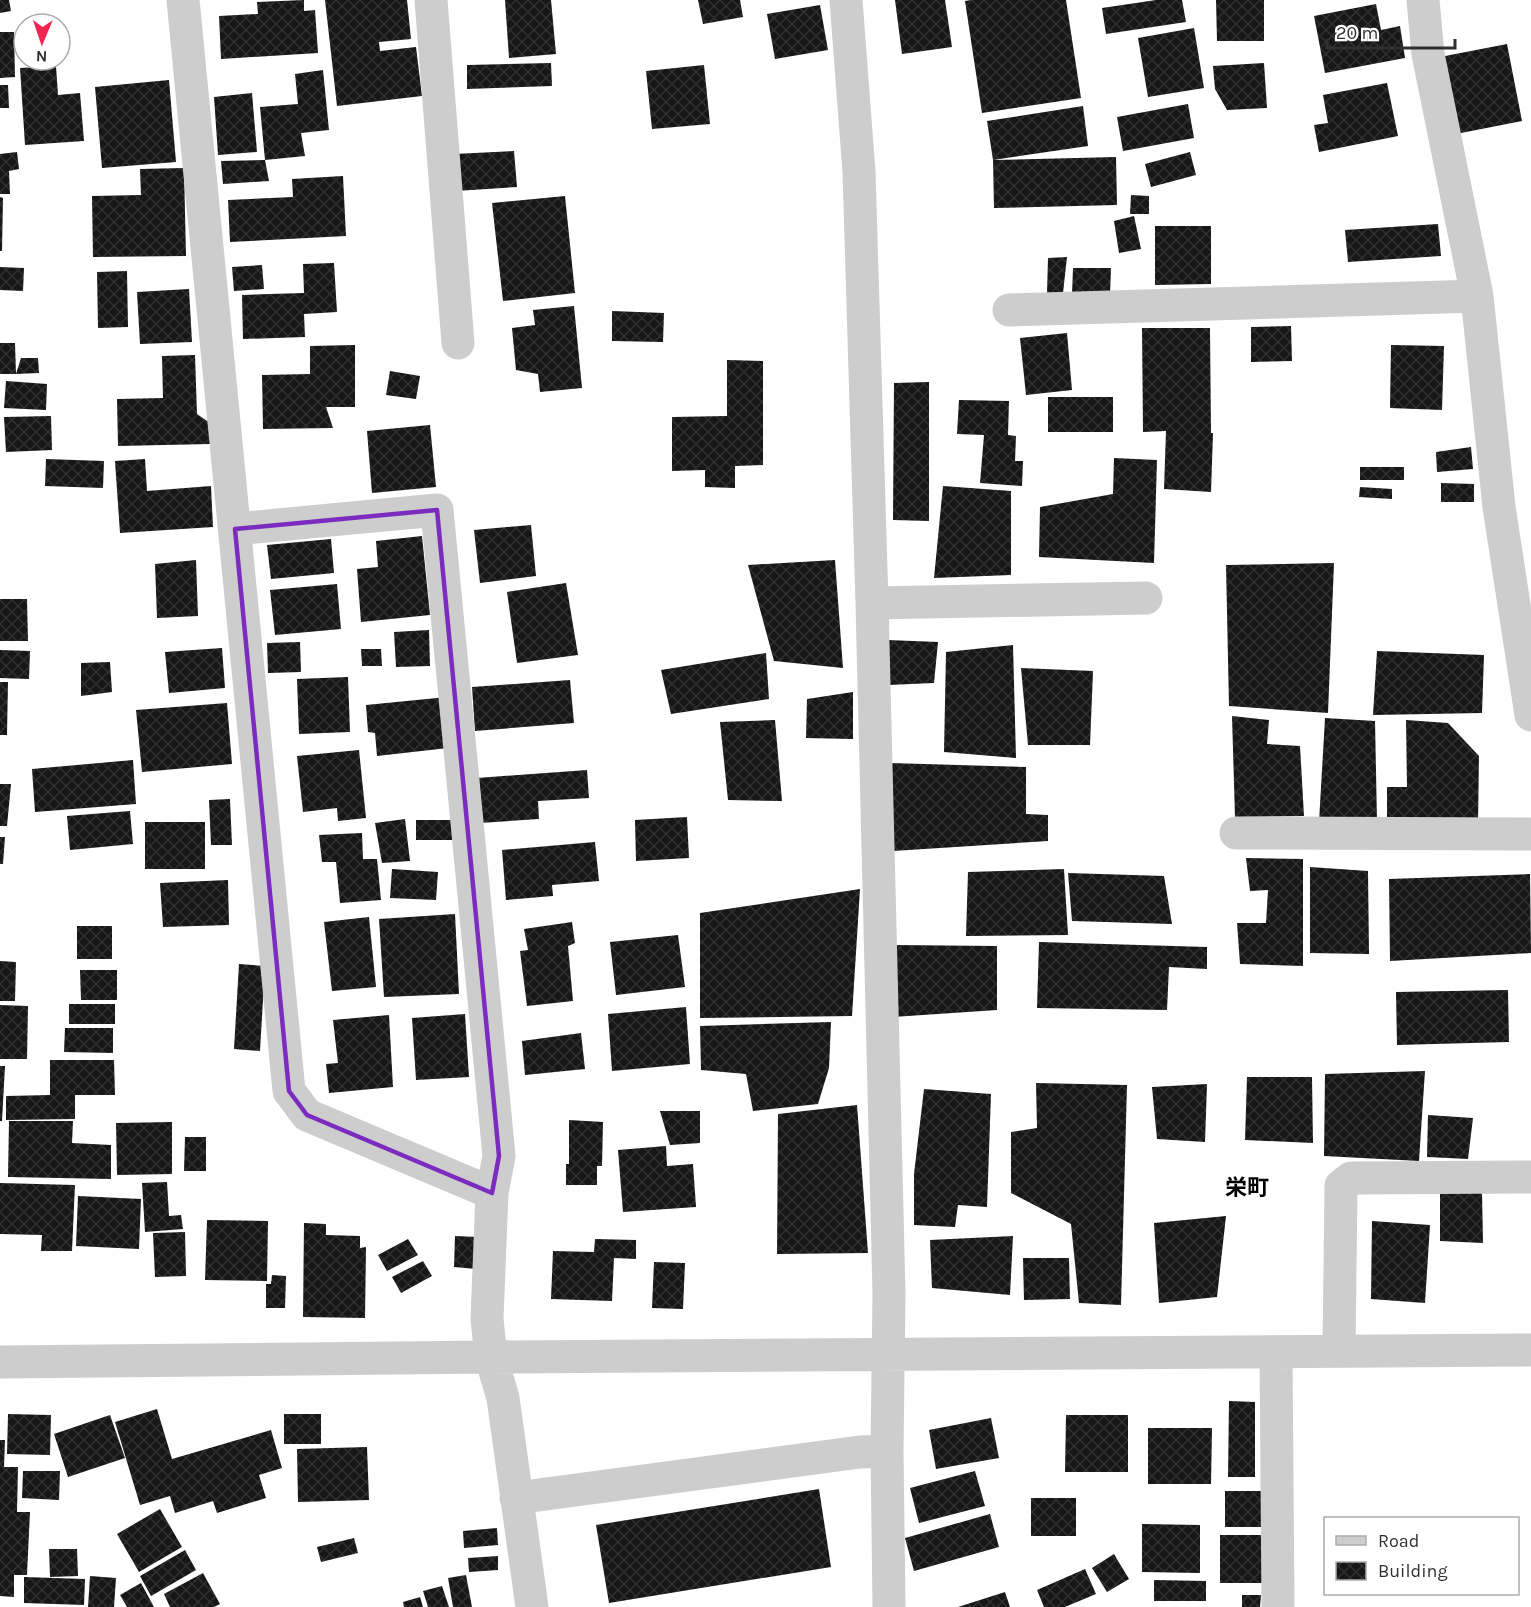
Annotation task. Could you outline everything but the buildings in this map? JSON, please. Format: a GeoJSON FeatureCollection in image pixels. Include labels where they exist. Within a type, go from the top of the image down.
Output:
{"type":"FeatureCollection","features":[{"type":"Feature","properties":{"kind":"street"},"geometry":{"type":"LineString","coordinates":[[183,0],[289,1091],[307,1115],[492,1193]]}},
{"type":"Feature","properties":{"kind":"street"},"geometry":{"type":"LineString","coordinates":[[431,0],[458,342]]}},
{"type":"Feature","properties":{"kind":"street"},"geometry":{"type":"LineString","coordinates":[[846,0],[860,172],[872,603],[889,1293],[887,1451],[889,1607]]}},
{"type":"Feature","properties":{"kind":"street"},"geometry":{"type":"LineString","coordinates":[[1423,0],[1428,54],[1478,296],[1499,507],[1531,715]]}},
{"type":"Feature","properties":{"kind":"street"},"geometry":{"type":"LineString","coordinates":[[1009,310],[1478,296]]}},
{"type":"Feature","properties":{"kind":"street"},"geometry":{"type":"LineString","coordinates":[[235,529],[437,510],[499,1156],[492,1193],[487,1319],[491,1357],[503,1398],[532,1607]]}},
{"type":"Feature","properties":{"kind":"street"},"geometry":{"type":"LineString","coordinates":[[872,603],[1146,598]]}},
{"type":"Feature","properties":{"kind":"street"},"geometry":{"type":"LineString","coordinates":[[1236,833],[1531,834]]}},
{"type":"Feature","properties":{"kind":"street"},"geometry":{"type":"LineString","coordinates":[[1339,1351],[1341,1186],[1351,1178],[1531,1177]]}},
{"type":"Feature","properties":{"kind":"street"},"geometry":{"type":"LineString","coordinates":[[0,1362],[1531,1350]]}},
{"type":"Feature","properties":{"kind":"street"},"geometry":{"type":"LineString","coordinates":[[1276,1352],[1278,1607]]}},
{"type":"Feature","properties":{"kind":"street"},"geometry":{"type":"LineString","coordinates":[[516,1498],[860,1452],[887,1451]]}},
{"type":"Feature","properties":{"kind":"highlighted area"},"geometry":{"type":"Polygon","coordinates":[[[437,510],[499,1156],[492,1193],[307,1115],[289,1091],[235,529],[437,510]]]}},
{"type":"Feature","properties":{"kind":"district","name":"栄町"},"geometry":{"type":"Point","coordinates":[1247,1187]}}]}
